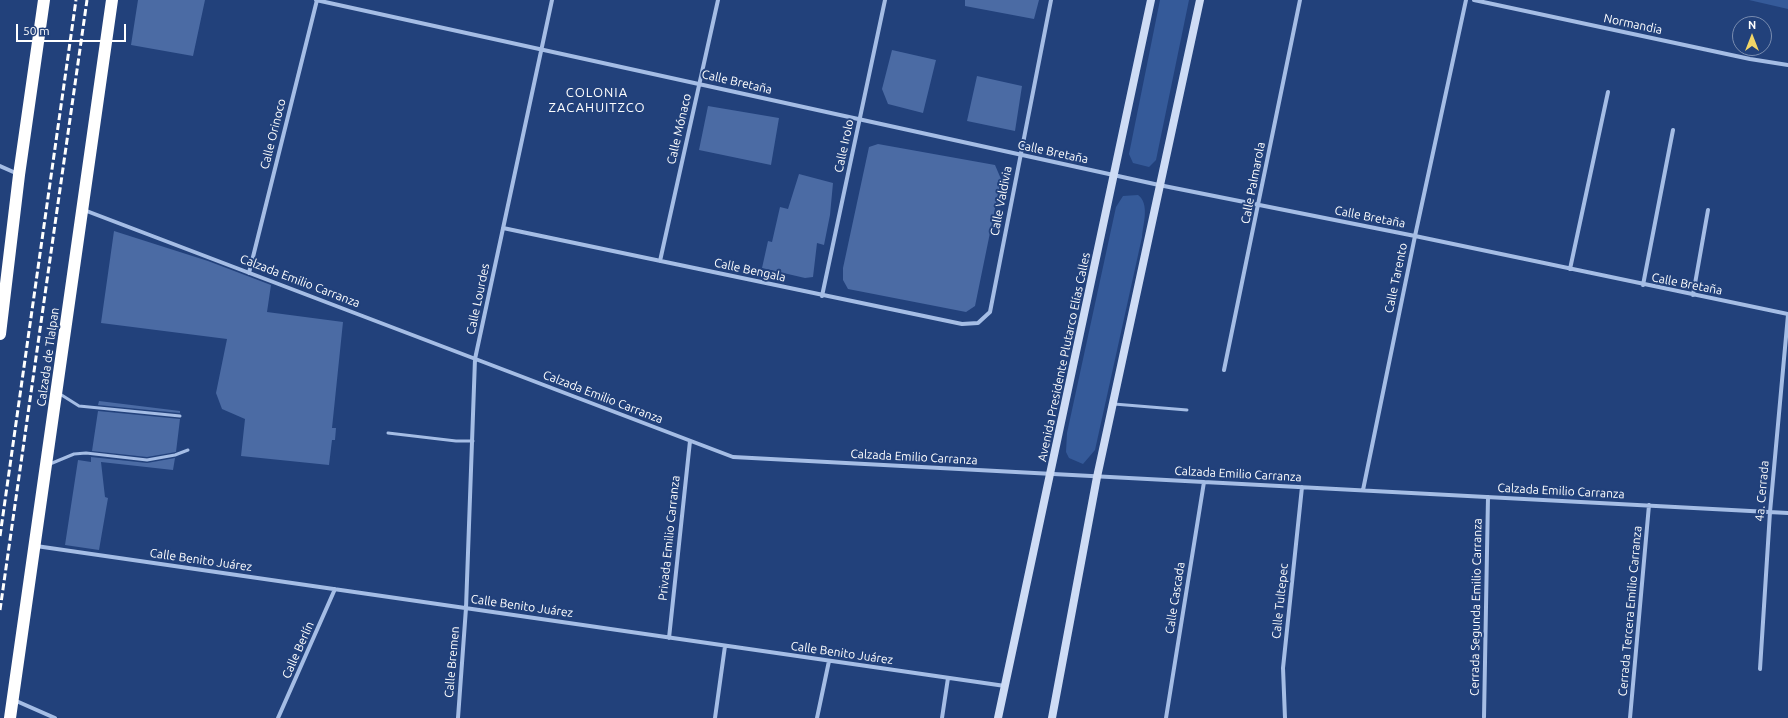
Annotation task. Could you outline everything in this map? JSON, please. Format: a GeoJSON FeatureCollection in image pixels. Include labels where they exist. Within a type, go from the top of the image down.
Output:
{"type":"FeatureCollection","features":[{"type":"Feature","properties":{"kind":"highway"},"geometry":{"type":"LineString","coordinates":[[0,334],[19,175],[44,0]]}},
{"type":"Feature","properties":{"kind":"highway","name":"Calzada de Tlalpan"},"geometry":{"type":"LineString","coordinates":[[10,718],[84,210],[112,0]]}},
{"type":"Feature","properties":{"kind":"main road","name":"Avenida Presidente Plutarco Elías Calles"},"geometry":{"type":"LineString","coordinates":[[998,718],[1051,474],[1150,0]]}},
{"type":"Feature","properties":{"kind":"main road"},"geometry":{"type":"LineString","coordinates":[[1052,718],[1097,477],[1114,404],[1159,185],[1200,0]]}},
{"type":"Feature","properties":{"kind":"street","name":"Calle Bretaña"},"geometry":{"type":"LineString","coordinates":[[316,0],[1159,185],[1258,206],[1415,236],[1643,285],[1788,314]]}},
{"type":"Feature","properties":{"kind":"street","name":"Calle Orinoco"},"geometry":{"type":"LineString","coordinates":[[249,272],[316,0]]}},
{"type":"Feature","properties":{"kind":"street","name":"Calle Lourdes"},"geometry":{"type":"LineString","coordinates":[[466,608],[475,359],[552,0]]}},
{"type":"Feature","properties":{"kind":"street","name":"Calle Mónaco"},"geometry":{"type":"LineString","coordinates":[[660,261],[718,0]]}},
{"type":"Feature","properties":{"kind":"street","name":"Calle Irolo"},"geometry":{"type":"LineString","coordinates":[[822,296],[885,0]]}},
{"type":"Feature","properties":{"kind":"street","name":"Calle Valdivia"},"geometry":{"type":"LineString","coordinates":[[990,312],[1051,0]]}},
{"type":"Feature","properties":{"kind":"street","name":"Calle Palmarola"},"geometry":{"type":"LineString","coordinates":[[1224,370],[1300,0]]}},
{"type":"Feature","properties":{"kind":"street","name":"Calle Tarento"},"geometry":{"type":"LineString","coordinates":[[1363,490],[1415,236],[1466,0]]}},
{"type":"Feature","properties":{"kind":"street","name":"Normandia"},"geometry":{"type":"LineString","coordinates":[[1474,0],[1750,59],[1788,65]]}},
{"type":"Feature","properties":{"kind":"street"},"geometry":{"type":"LineString","coordinates":[[1570,269],[1608,92]]}},
{"type":"Feature","properties":{"kind":"street"},"geometry":{"type":"LineString","coordinates":[[1643,285],[1673,130]]}},
{"type":"Feature","properties":{"kind":"street"},"geometry":{"type":"LineString","coordinates":[[0,166],[19,175]]}},
{"type":"Feature","properties":{"kind":"street","name":"Calzada Emilio Carranza"},"geometry":{"type":"LineString","coordinates":[[84,210],[733,457],[1788,512]]}},
{"type":"Feature","properties":{"kind":"street"},"geometry":{"type":"LineString","coordinates":[[1693,295],[1708,210]]}},
{"type":"Feature","properties":{"kind":"street","name":"Calle Bengala"},"geometry":{"type":"LineString","coordinates":[[503,228],[822,296],[962,324],[978,324],[990,312]]}},
{"type":"Feature","properties":{"kind":"street","name":"4a. Cerrada"},"geometry":{"type":"LineString","coordinates":[[1760,670],[1770,512],[1788,314]]}},
{"type":"Feature","properties":{"kind":"street","name":"Privada Emilio Carranza"},"geometry":{"type":"LineString","coordinates":[[668,638],[690,441]]}},
{"type":"Feature","properties":{"kind":"street","name":"Calle Cascada"},"geometry":{"type":"LineString","coordinates":[[1166,718],[1204,482]]}},
{"type":"Feature","properties":{"kind":"street","name":"Calle Tultepec"},"geometry":{"type":"LineString","coordinates":[[1285,718],[1283,668],[1302,487]]}},
{"type":"Feature","properties":{"kind":"street","name":"Cerrada Segunda Emilio Carranza"},"geometry":{"type":"LineString","coordinates":[[1484,717],[1488,497]]}},
{"type":"Feature","properties":{"kind":"street","name":"Cerrada Tercera Emilio Carranza"},"geometry":{"type":"LineString","coordinates":[[1630,718],[1649,505]]}},
{"type":"Feature","properties":{"kind":"street","name":"Calle Benito Juárez"},"geometry":{"type":"LineString","coordinates":[[35,546],[1006,686]]}},
{"type":"Feature","properties":{"kind":"street","name":"Calle Berlín"},"geometry":{"type":"LineString","coordinates":[[278,718],[335,589]]}},
{"type":"Feature","properties":{"kind":"street","name":"Calle Bremen"},"geometry":{"type":"LineString","coordinates":[[458,718],[466,608]]}},
{"type":"Feature","properties":{"kind":"street"},"geometry":{"type":"LineString","coordinates":[[715,718],[725,646]]}},
{"type":"Feature","properties":{"kind":"street"},"geometry":{"type":"LineString","coordinates":[[818,718],[829,661]]}},
{"type":"Feature","properties":{"kind":"street"},"geometry":{"type":"LineString","coordinates":[[942,718],[948,678]]}},
{"type":"Feature","properties":{"kind":"street"},"geometry":{"type":"LineString","coordinates":[[13,700],[55,718]]}},
{"type":"Feature","properties":{"kind":"lane"},"geometry":{"type":"LineString","coordinates":[[57,392],[79,406],[180,416]]}},
{"type":"Feature","properties":{"kind":"lane"},"geometry":{"type":"LineString","coordinates":[[1114,404],[1187,410]]}},
{"type":"Feature","properties":{"kind":"lane"},"geometry":{"type":"LineString","coordinates":[[388,433],[456,441],[473,441]]}},
{"type":"Feature","properties":{"kind":"lane"},"geometry":{"type":"LineString","coordinates":[[46,466],[74,454],[86,453],[147,460],[175,455],[188,450]]}},
{"type":"Feature","properties":{"kind":"shaded area"},"geometry":{"type":"Polygon","coordinates":[[[1160,0],[1189,0],[1156,160],[1149,167],[1133,163],[1129,154],[1160,0]]]}},
{"type":"Feature","properties":{"kind":"shaded area"},"geometry":{"type":"Polygon","coordinates":[[[1749,0],[1788,0],[1788,9],[1749,0]]]}},
{"type":"Feature","properties":{"kind":"shaded area"},"geometry":{"type":"Polygon","coordinates":[[[1138,195],[1142,199],[1145,209],[1142,237],[1095,450],[1083,464],[1069,458],[1066,452],[1067,433],[1116,207],[1123,196],[1138,195]]]}},
{"type":"Feature","properties":{"kind":"building"},"geometry":{"type":"Polygon","coordinates":[[[138,0],[205,0],[193,56],[131,45],[138,0]]]}},
{"type":"Feature","properties":{"kind":"building"},"geometry":{"type":"Polygon","coordinates":[[[965,0],[1039,0],[1034,19],[965,6],[965,0]]]}},
{"type":"Feature","properties":{"kind":"building"},"geometry":{"type":"Polygon","coordinates":[[[892,50],[936,60],[923,113],[888,104],[882,89],[892,50]]]}},
{"type":"Feature","properties":{"kind":"building"},"geometry":{"type":"Polygon","coordinates":[[[977,76],[1022,86],[1015,131],[967,121],[977,76]]]}},
{"type":"Feature","properties":{"kind":"building"},"geometry":{"type":"Polygon","coordinates":[[[708,106],[779,118],[771,165],[699,150],[708,106]]]}},
{"type":"Feature","properties":{"kind":"building"},"geometry":{"type":"Polygon","coordinates":[[[878,144],[995,165],[1001,179],[975,306],[966,312],[848,289],[843,280],[843,268],[869,147],[878,144]]]}},
{"type":"Feature","properties":{"kind":"building"},"geometry":{"type":"Polygon","coordinates":[[[799,174],[833,183],[830,215],[824,245],[817,243],[813,277],[805,278],[762,268],[768,241],[772,242],[780,207],[788,209],[799,174]]]}},
{"type":"Feature","properties":{"kind":"building"},"geometry":{"type":"Polygon","coordinates":[[[114,231],[208,261],[271,285],[267,312],[343,322],[332,428],[336,428],[335,440],[332,440],[329,465],[241,456],[245,419],[222,409],[216,393],[227,339],[101,323],[114,231]]]}},
{"type":"Feature","properties":{"kind":"building"},"geometry":{"type":"Polygon","coordinates":[[[99,401],[180,411],[180,413],[98,405],[99,401]]]}},
{"type":"Feature","properties":{"kind":"building"},"geometry":{"type":"Polygon","coordinates":[[[98,411],[180,419],[176,452],[147,457],[92,451],[98,411]]]}},
{"type":"Feature","properties":{"kind":"building"},"geometry":{"type":"Polygon","coordinates":[[[91,457],[147,463],[175,458],[173,470],[101,462],[105,497],[108,498],[99,550],[65,545],[78,460],[91,462],[91,457]]]}},
{"type":"Feature","properties":{"kind":"railway"},"geometry":{"type":"LineString","coordinates":[[0,536],[76,0]]}},
{"type":"Feature","properties":{"kind":"railway"},"geometry":{"type":"LineString","coordinates":[[0,610],[87,0]]}},
{"type":"Feature","properties":{"kind":"district","name":"COLONIA ZACAHUITZCO"},"geometry":{"type":"Point","coordinates":[597,100]}}]}
